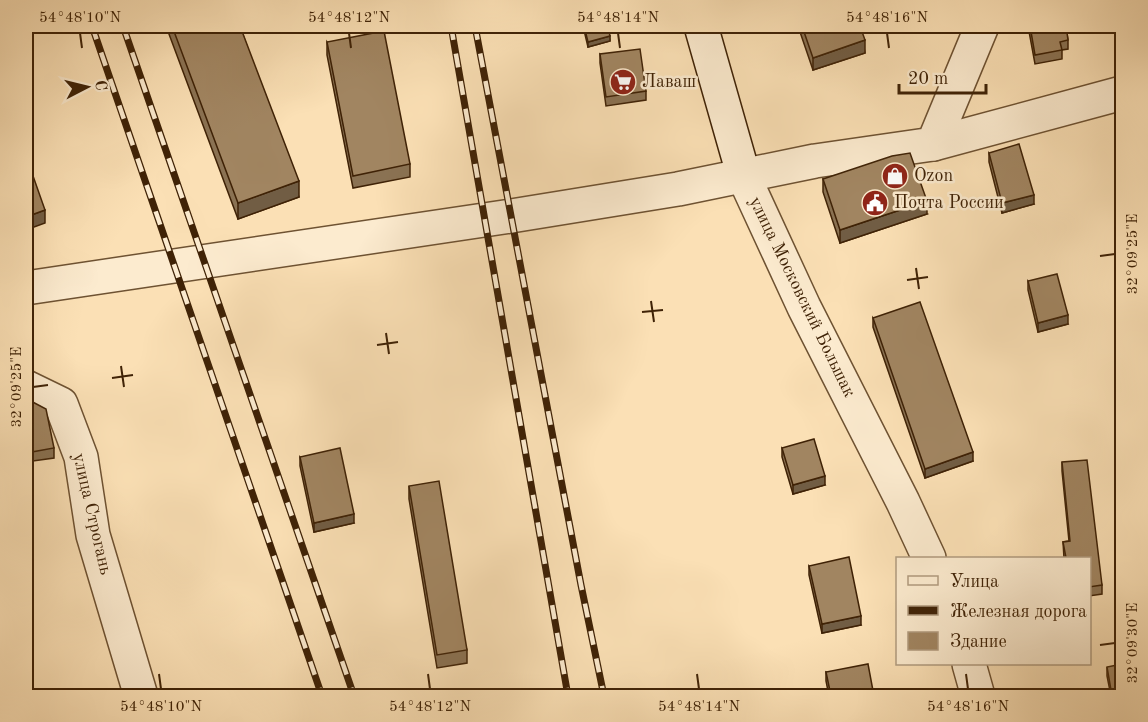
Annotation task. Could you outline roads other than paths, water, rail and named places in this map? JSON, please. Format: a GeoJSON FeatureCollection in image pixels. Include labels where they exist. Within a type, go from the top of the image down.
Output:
{"type":"FeatureCollection","features":[{"type":"Feature","properties":{"kind":"street","name":"улица Московский Большак"},"geometry":{"type":"LineString","coordinates":[[701,26],[744,177],[804,307],[903,501],[929,557]]}},
{"type":"Feature","properties":{"kind":"street"},"geometry":{"type":"LineString","coordinates":[[933,144],[982,26]]}},
{"type":"Feature","properties":{"kind":"street"},"geometry":{"type":"LineString","coordinates":[[26,288],[511,216],[744,177],[815,161],[933,144],[1122,93]]}},
{"type":"Feature","properties":{"kind":"street","name":"улица Строгань"},"geometry":{"type":"LineString","coordinates":[[26,387],[61,404],[81,457],[93,535],[141,696]]}},
{"type":"Feature","properties":{"kind":"street"},"geometry":{"type":"LineString","coordinates":[[970,665],[978,696]]}},
{"type":"Feature","properties":{"kind":"railway"},"geometry":{"type":"LineString","coordinates":[[92,26],[322,696]]}},
{"type":"Feature","properties":{"kind":"railway"},"geometry":{"type":"LineString","coordinates":[[123,26],[354,696]]}},
{"type":"Feature","properties":{"kind":"railway"},"geometry":{"type":"LineString","coordinates":[[451,26],[568,696]]}},
{"type":"Feature","properties":{"kind":"railway"},"geometry":{"type":"LineString","coordinates":[[475,26],[604,696]]}},
{"type":"Feature","properties":{"kind":"place","name":"Лаваш"},"geometry":{"type":"Point","coordinates":[623,82]}},
{"type":"Feature","properties":{"kind":"place","name":"Ozon"},"geometry":{"type":"Point","coordinates":[895,176]}},
{"type":"Feature","properties":{"kind":"place","name":"Почта России"},"geometry":{"type":"Point","coordinates":[875,203]}}]}
